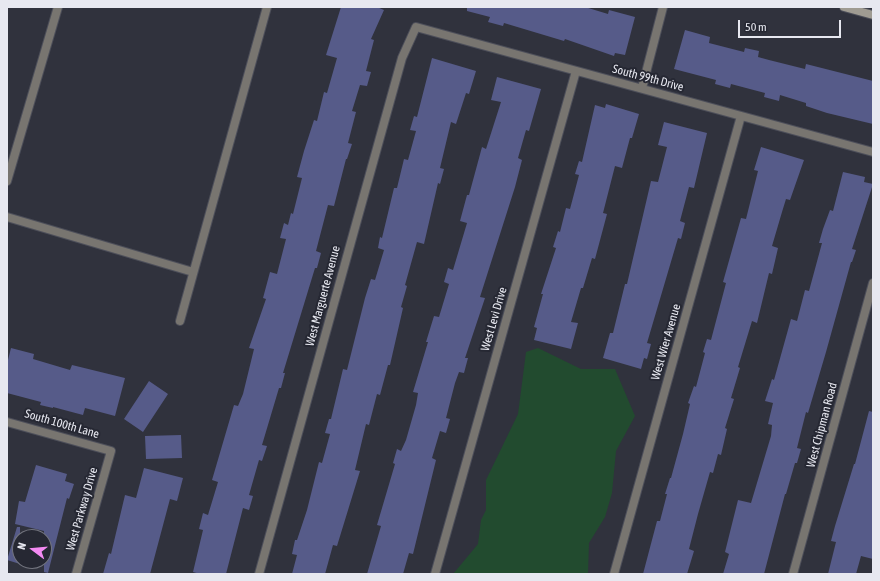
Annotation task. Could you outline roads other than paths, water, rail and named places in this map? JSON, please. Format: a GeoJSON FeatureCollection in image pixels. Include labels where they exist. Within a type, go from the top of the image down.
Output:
{"type":"FeatureCollection","features":[{"type":"Feature","properties":{"kind":"main road"},"geometry":{"type":"LineString","coordinates":[[844,7],[873,15]]}},
{"type":"Feature","properties":{"kind":"street"},"geometry":{"type":"LineString","coordinates":[[7,181],[10,160],[58,7]]}},
{"type":"Feature","properties":{"kind":"street"},"geometry":{"type":"LineString","coordinates":[[180,321],[266,7]]}},
{"type":"Feature","properties":{"kind":"street"},"geometry":{"type":"LineString","coordinates":[[642,88],[663,7]]}},
{"type":"Feature","properties":{"kind":"street","name":"South 99th Drive"},"geometry":{"type":"LineString","coordinates":[[416,27],[873,152]]}},
{"type":"Feature","properties":{"kind":"street","name":"West Marguerte Avenue"},"geometry":{"type":"LineString","coordinates":[[259,574],[402,58],[416,27]]}},
{"type":"Feature","properties":{"kind":"street","name":"West Levi Drive"},"geometry":{"type":"LineString","coordinates":[[434,574],[576,71]]}},
{"type":"Feature","properties":{"kind":"street","name":"West Wier Avenue"},"geometry":{"type":"LineString","coordinates":[[614,574],[742,116]]}},
{"type":"Feature","properties":{"kind":"street"},"geometry":{"type":"LineString","coordinates":[[7,217],[193,272]]}},
{"type":"Feature","properties":{"kind":"street","name":"West Chipman Road"},"geometry":{"type":"LineString","coordinates":[[793,574],[873,283]]}},
{"type":"Feature","properties":{"kind":"street","name":"South 100th Lane"},"geometry":{"type":"LineString","coordinates":[[7,422],[111,450]]}},
{"type":"Feature","properties":{"kind":"street","name":"West Parkway Drive"},"geometry":{"type":"LineString","coordinates":[[76,574],[111,450]]}}]}
